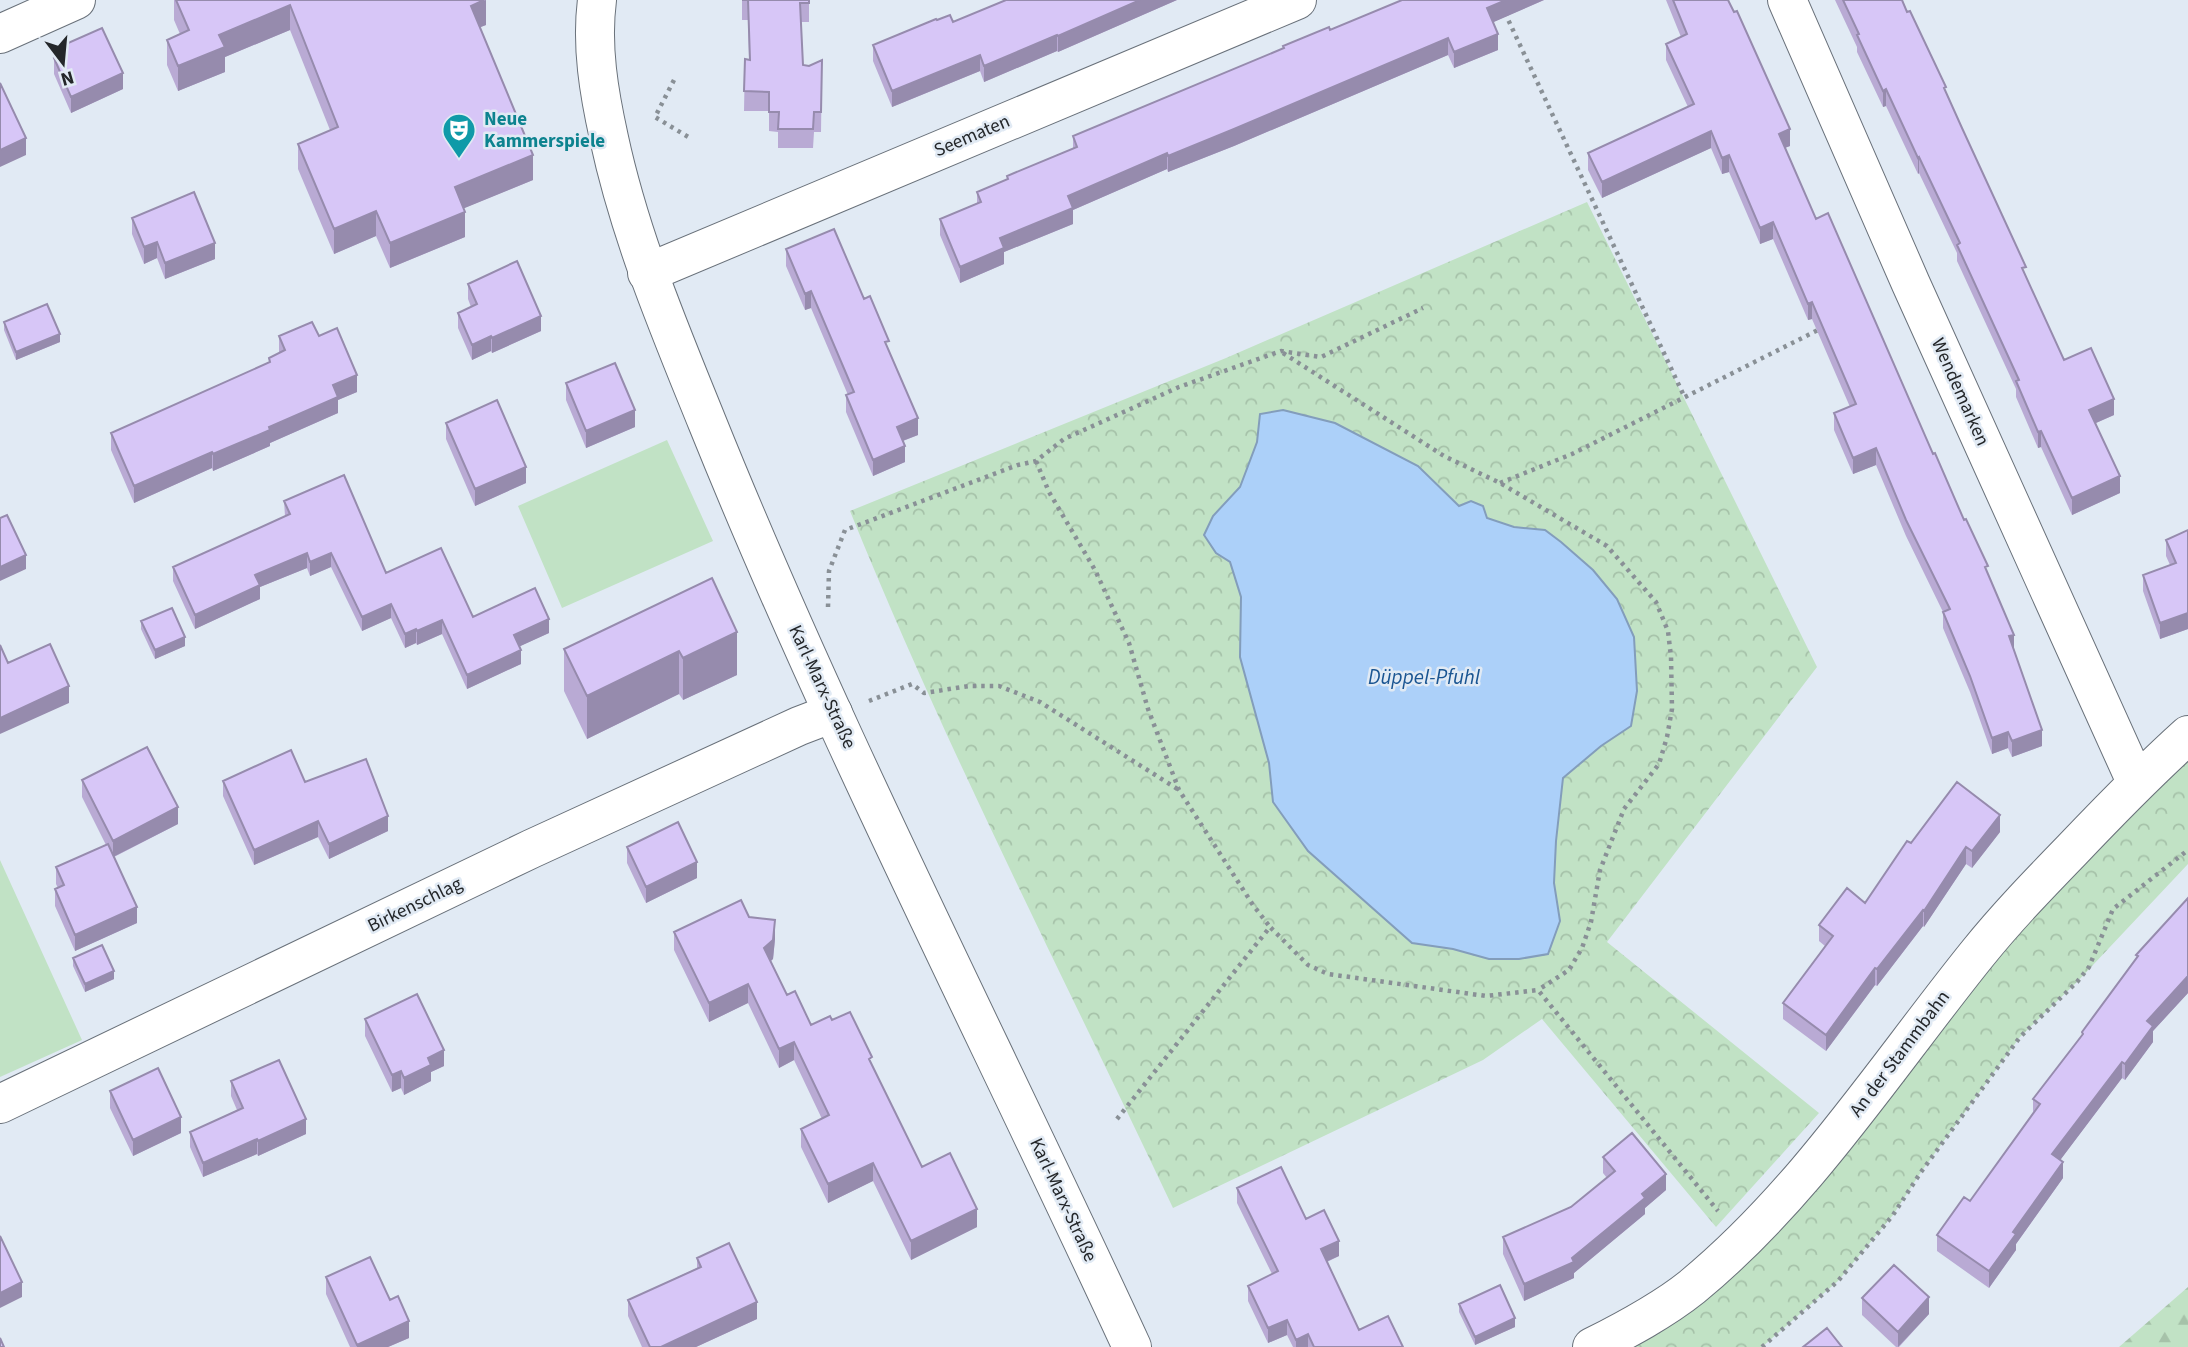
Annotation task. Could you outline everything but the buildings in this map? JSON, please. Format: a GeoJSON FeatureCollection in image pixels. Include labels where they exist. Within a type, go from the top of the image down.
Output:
{"type":"FeatureCollection","features":[{"type":"Feature","properties":{"kind":"street"},"geometry":{"type":"LineString","coordinates":[[0,34],[76,0]]}},
{"type":"Feature","properties":{"kind":"street","name":"Karl-Marx-Straße"},"geometry":{"type":"LineString","coordinates":[[597,0],[594,18],[596,58],[603,108],[625,207],[648,273],[751,531],[833,713],[1132,1347]]}},
{"type":"Feature","properties":{"kind":"street","name":"Seematen"},"geometry":{"type":"LineString","coordinates":[[648,273],[1297,0]]}},
{"type":"Feature","properties":{"kind":"street","name":"Wendemarken"},"geometry":{"type":"LineString","coordinates":[[1787,0],[1911,284],[2136,782]]}},
{"type":"Feature","properties":{"kind":"street","name":"Birkenschlag"},"geometry":{"type":"LineString","coordinates":[[0,1104],[531,849],[799,726],[833,713]]}},
{"type":"Feature","properties":{"kind":"street","name":"An der Stammbahn"},"geometry":{"type":"LineString","coordinates":[[1592,1347],[1632,1326],[1690,1288],[1772,1213],[1852,1118],[1979,952],[2024,899],[2136,782],[2188,735]]}},
{"type":"Feature","properties":{"kind":"path"},"geometry":{"type":"LineString","coordinates":[[1504,12],[1684,396]]}},
{"type":"Feature","properties":{"kind":"path"},"geometry":{"type":"LineString","coordinates":[[674,80],[655,117],[690,138]]}},
{"type":"Feature","properties":{"kind":"path"},"geometry":{"type":"LineString","coordinates":[[828,617],[829,571],[845,530],[1018,465],[1036,461],[1064,439],[1179,387],[1280,351],[1321,357],[1423,308]]}},
{"type":"Feature","properties":{"kind":"path"},"geometry":{"type":"LineString","coordinates":[[1500,483],[1572,454],[1832,323]]}},
{"type":"Feature","properties":{"kind":"path"},"geometry":{"type":"LineString","coordinates":[[1036,461],[1049,492],[1094,570],[1129,643],[1148,709],[1179,790],[1270,927],[1308,965],[1328,974],[1486,996],[1538,990],[1569,970],[1583,948],[1591,922],[1600,870],[1623,809],[1659,764],[1671,709],[1668,631],[1656,602],[1607,546],[1500,483],[1444,456],[1280,351]]}},
{"type":"Feature","properties":{"kind":"path"},"geometry":{"type":"LineString","coordinates":[[833,713],[912,684],[924,693],[968,685],[999,686],[1040,702],[1179,790]]}},
{"type":"Feature","properties":{"kind":"path"},"geometry":{"type":"LineString","coordinates":[[1762,1347],[1838,1281],[1893,1215],[1921,1172],[2020,1037],[2089,967],[2113,909],[2188,850]]}},
{"type":"Feature","properties":{"kind":"path"},"geometry":{"type":"LineString","coordinates":[[1117,1119],[1270,927]]}},
{"type":"Feature","properties":{"kind":"path"},"geometry":{"type":"LineString","coordinates":[[1538,990],[1742,1241]]}},
{"type":"Feature","properties":{"kind":"green space"},"geometry":{"type":"Polygon","coordinates":[[[1587,202],[1817,667],[1607,942],[1819,1113],[1716,1227],[1542,1019],[1483,1060],[1173,1208],[966,775],[850,511],[1226,358],[1587,202]]]}},
{"type":"Feature","properties":{"kind":"green space"},"geometry":{"type":"Polygon","coordinates":[[[667,440],[713,541],[562,608],[518,506],[667,440]]]}},
{"type":"Feature","properties":{"kind":"green space"},"geometry":{"type":"Polygon","coordinates":[[[2188,735],[2188,864],[2077,982],[2020,1037],[1921,1172],[1893,1215],[1838,1281],[1762,1347],[1592,1347],[1690,1288],[2188,735]]]}},
{"type":"Feature","properties":{"kind":"green space"},"geometry":{"type":"Polygon","coordinates":[[[0,860],[82,1040],[0,1077],[0,860]]]}},
{"type":"Feature","properties":{"kind":"green space"},"geometry":{"type":"Polygon","coordinates":[[[2188,1287],[2188,1347],[2119,1347],[2188,1287]]]}},
{"type":"Feature","properties":{"kind":"water","name":"Düppel-Pfuhl"},"geometry":{"type":"Polygon","coordinates":[[[1283,410],[1335,423],[1418,466],[1459,506],[1471,501],[1483,506],[1487,518],[1514,527],[1545,530],[1593,570],[1617,599],[1634,637],[1637,691],[1631,726],[1601,746],[1563,778],[1554,883],[1560,921],[1548,954],[1519,959],[1489,959],[1453,949],[1412,943],[1308,851],[1273,802],[1269,763],[1240,657],[1241,597],[1230,562],[1216,553],[1204,535],[1213,516],[1240,487],[1257,442],[1260,414],[1283,410]]]}},
{"type":"Feature","properties":{"kind":"place","name":"Neue Kammerspiele"},"geometry":{"type":"Point","coordinates":[459,160]}}]}
